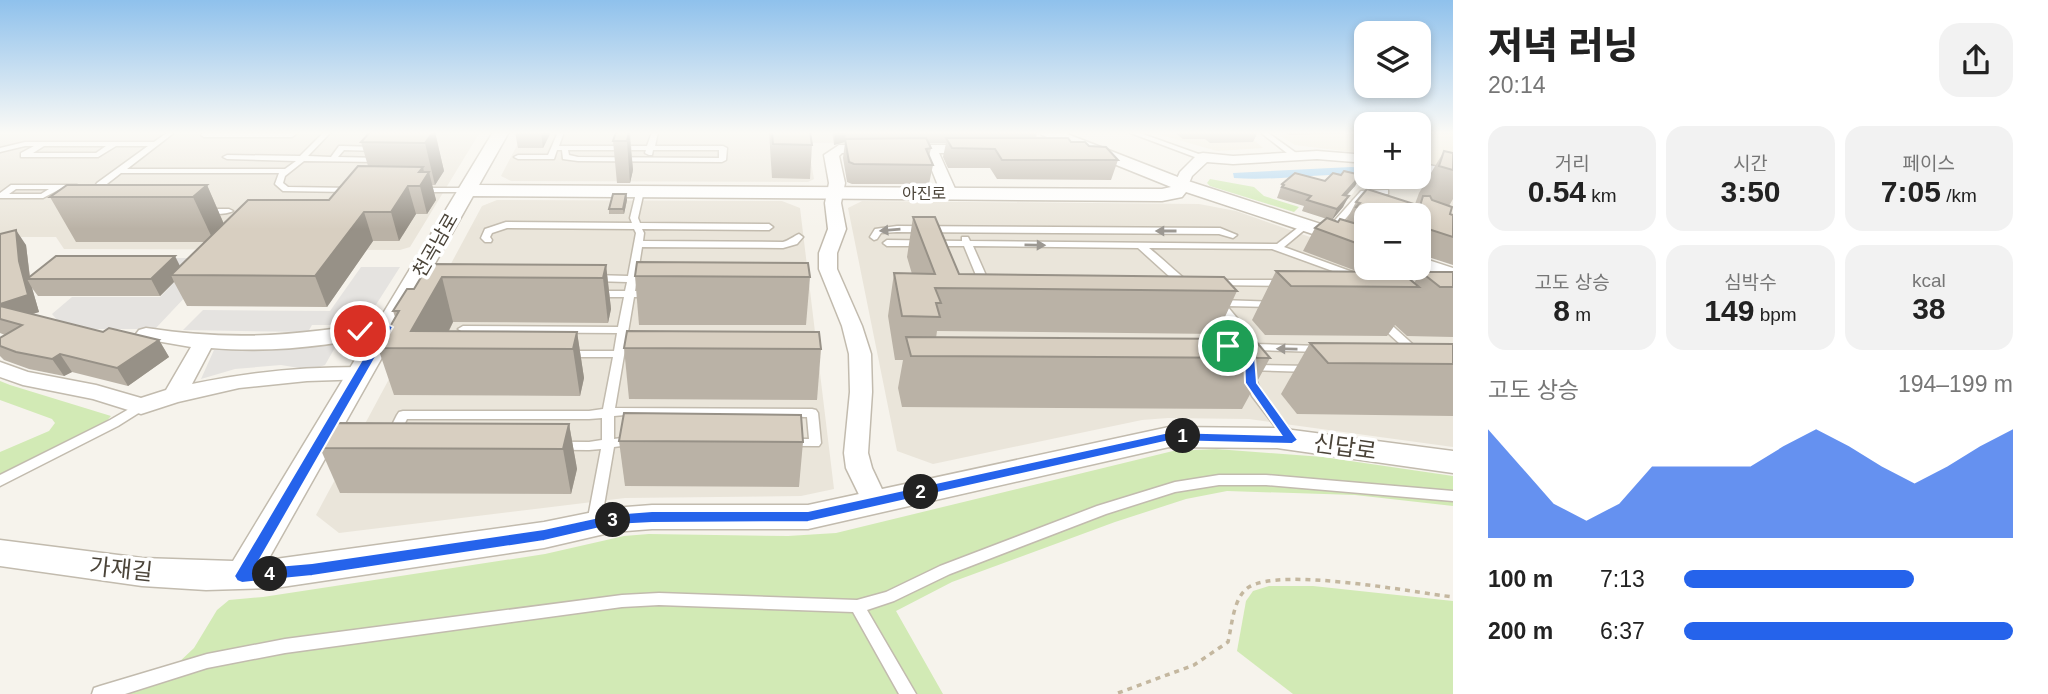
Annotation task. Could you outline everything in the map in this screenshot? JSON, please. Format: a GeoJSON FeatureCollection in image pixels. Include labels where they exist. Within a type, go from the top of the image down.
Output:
{"type":"FeatureCollection","features":[{"type":"Feature","properties":{"kind":"street","name":"천곡남로"},"geometry":{"type":"LineString","coordinates":[[242,576],[482,164]]}},
{"type":"Feature","properties":{"kind":"street"},"geometry":{"type":"LineString","coordinates":[[834,164],[838,183],[833,202],[837,229],[828,253],[828,270],[852,326],[860,354],[861,392],[856,453],[859,468],[875,502]]}},
{"type":"Feature","properties":{"kind":"street"},"geometry":{"type":"LineString","coordinates":[[937,164],[949,193]]}},
{"type":"Feature","properties":{"kind":"street"},"geometry":{"type":"LineString","coordinates":[[1127,164],[1354,242]]}},
{"type":"Feature","properties":{"kind":"street"},"geometry":{"type":"LineString","coordinates":[[1182,185],[1185,175],[1196,164]]}},
{"type":"Feature","properties":{"kind":"street"},"geometry":{"type":"LineString","coordinates":[[1431,170],[1453,175]]}},
{"type":"Feature","properties":{"kind":"street","name":"아진로"},"geometry":{"type":"LineString","coordinates":[[467,190],[1170,194],[1178,192],[1182,185]]}},
{"type":"Feature","properties":{"kind":"street"},"geometry":{"type":"LineString","coordinates":[[1127,194],[1230,201]]}},
{"type":"Feature","properties":{"kind":"street"},"geometry":{"type":"LineString","coordinates":[[1431,269],[1449,278]]}},
{"type":"Feature","properties":{"kind":"street"},"geometry":{"type":"LineString","coordinates":[[146,334],[204,343],[286,342],[388,327]]}},
{"type":"Feature","properties":{"kind":"street"},"geometry":{"type":"LineString","coordinates":[[174,395],[204,343]]}},
{"type":"Feature","properties":{"kind":"street"},"geometry":{"type":"LineString","coordinates":[[0,369],[23,378],[96,392],[141,406],[208,386],[271,377],[360,374]]}},
{"type":"Feature","properties":{"kind":"street","name":"신답로"},"geometry":{"type":"LineString","coordinates":[[242,576],[300,571],[530,537],[594,523],[652,517],[808,517],[1169,437],[1292,440],[1453,462]]}},
{"type":"Feature","properties":{"kind":"street","name":"가재길"},"geometry":{"type":"LineString","coordinates":[[0,553],[142,572],[242,576]]}},
{"type":"Feature","properties":{"kind":"lane"},"geometry":{"type":"LineString","coordinates":[[99,200],[93,195],[97,187],[128,164]]}},
{"type":"Feature","properties":{"kind":"lane"},"geometry":{"type":"LineString","coordinates":[[295,164],[278,181],[282,188],[363,190]]}},
{"type":"Feature","properties":{"kind":"lane"},"geometry":{"type":"LineString","coordinates":[[119,171],[287,171]]}},
{"type":"Feature","properties":{"kind":"lane"},"geometry":{"type":"LineString","coordinates":[[0,196],[43,197],[58,187],[97,187]]}},
{"type":"Feature","properties":{"kind":"lane"},"geometry":{"type":"LineString","coordinates":[[405,190],[467,190]]}},
{"type":"Feature","properties":{"kind":"lane"},"geometry":{"type":"LineString","coordinates":[[594,523],[608,444],[608,414],[640,233],[634,218],[640,191]]}},
{"type":"Feature","properties":{"kind":"lane"},"geometry":{"type":"LineString","coordinates":[[1328,233],[1363,201],[1364,193],[1385,192]]}},
{"type":"Feature","properties":{"kind":"lane"},"geometry":{"type":"LineString","coordinates":[[218,203],[191,207],[229,211]]}},
{"type":"Feature","properties":{"kind":"lane"},"geometry":{"type":"LineString","coordinates":[[488,240],[485,238],[488,231],[506,225],[769,227]]}},
{"type":"Feature","properties":{"kind":"lane"},"geometry":{"type":"LineString","coordinates":[[1279,247],[1305,225]]}},
{"type":"Feature","properties":{"kind":"lane"},"geometry":{"type":"LineString","coordinates":[[874,237],[878,231],[886,230],[1220,231],[1233,235]]}},
{"type":"Feature","properties":{"kind":"lane"},"geometry":{"type":"LineString","coordinates":[[961,230],[978,280],[996,280]]}},
{"type":"Feature","properties":{"kind":"lane"},"geometry":{"type":"LineString","coordinates":[[1129,230],[1140,246],[1155,255],[1174,277],[1198,285]]}},
{"type":"Feature","properties":{"kind":"lane"},"geometry":{"type":"LineString","coordinates":[[638,244],[783,245],[794,242],[799,237]]}},
{"type":"Feature","properties":{"kind":"lane"},"geometry":{"type":"LineString","coordinates":[[887,243],[1279,247],[1363,281],[1340,283]]}},
{"type":"Feature","properties":{"kind":"lane"},"geometry":{"type":"LineString","coordinates":[[580,278],[647,275]]}},
{"type":"Feature","properties":{"kind":"lane"},"geometry":{"type":"LineString","coordinates":[[1170,288],[1300,283]]}},
{"type":"Feature","properties":{"kind":"lane"},"geometry":{"type":"LineString","coordinates":[[588,294],[656,295]]}},
{"type":"Feature","properties":{"kind":"lane"},"geometry":{"type":"LineString","coordinates":[[1285,304],[1217,301],[1247,337],[1244,368],[1256,393],[1292,440]]}},
{"type":"Feature","properties":{"kind":"lane"},"geometry":{"type":"LineString","coordinates":[[1373,313],[1420,353],[1400,350]]}},
{"type":"Feature","properties":{"kind":"lane"},"geometry":{"type":"LineString","coordinates":[[463,329],[622,335],[635,339]]}},
{"type":"Feature","properties":{"kind":"lane"},"geometry":{"type":"LineString","coordinates":[[1245,347],[1332,349]]}},
{"type":"Feature","properties":{"kind":"lane"},"geometry":{"type":"LineString","coordinates":[[551,353],[618,360],[630,365]]}},
{"type":"Feature","properties":{"kind":"lane"},"geometry":{"type":"LineString","coordinates":[[1244,368],[1319,370]]}},
{"type":"Feature","properties":{"kind":"lane"},"geometry":{"type":"LineString","coordinates":[[0,481],[114,423],[141,406]]}},
{"type":"Feature","properties":{"kind":"lane"},"geometry":{"type":"LineString","coordinates":[[625,411],[812,413],[815,443],[629,441],[608,444],[388,445],[403,415],[608,414],[625,411]]}},
{"type":"Feature","properties":{"kind":"lane"},"geometry":{"type":"LineString","coordinates":[[100,694],[207,661],[285,646],[622,601],[659,599],[857,606],[889,597],[945,570],[1102,510],[1175,487],[1219,480],[1266,481],[1453,496]]}},
{"type":"Feature","properties":{"kind":"lane"},"geometry":{"type":"LineString","coordinates":[[857,606],[908,694]]}},
{"type":"Feature","properties":{"kind":"path"},"geometry":{"type":"LineString","coordinates":[[1118,693],[1194,665],[1228,642],[1240,597],[1249,587],[1264,582],[1310,582],[1453,597]]}},
{"type":"Feature","properties":{"kind":"shaded area"},"geometry":{"type":"Polygon","coordinates":[[[0,164],[460,164],[410,247],[400,250],[64,249],[56,237],[0,237],[0,164]]]}},
{"type":"Feature","properties":{"kind":"shaded area"},"geometry":{"type":"Polygon","coordinates":[[[507,164],[811,164],[814,179],[808,182],[511,181],[501,176],[507,164]]]}},
{"type":"Feature","properties":{"kind":"shaded area"},"geometry":{"type":"Polygon","coordinates":[[[1431,164],[1453,164],[1453,170],[1431,165],[1431,164]]]}},
{"type":"Feature","properties":{"kind":"shaded area"},"geometry":{"type":"Polygon","coordinates":[[[1356,189],[1422,189],[1453,196],[1453,232],[1431,221],[1431,203],[1361,203],[1348,199],[1356,189]]]}},
{"type":"Feature","properties":{"kind":"shaded area"},"geometry":{"type":"Polygon","coordinates":[[[497,200],[782,201],[800,208],[834,489],[801,496],[625,498],[339,533],[316,515],[482,206],[497,200]]]}},
{"type":"Feature","properties":{"kind":"shaded area"},"geometry":{"type":"Polygon","coordinates":[[[862,201],[1199,204],[1236,211],[1354,252],[1354,280],[1430,280],[1453,288],[1453,447],[1249,419],[1168,418],[1142,420],[933,464],[897,451],[848,208],[862,201]]]}},
{"type":"Feature","properties":{"kind":"shaded area"},"geometry":{"type":"Polygon","coordinates":[[[77,258],[222,258],[155,329],[65,329],[52,314],[72,297],[160,297],[185,271],[77,258]]]}},
{"type":"Feature","properties":{"kind":"shaded area"},"geometry":{"type":"Polygon","coordinates":[[[361,267],[400,267],[372,311],[334,325],[312,325],[308,332],[183,330],[203,310],[330,311],[361,267]]]}},
{"type":"Feature","properties":{"kind":"shaded area"},"geometry":{"type":"Polygon","coordinates":[[[340,339],[325,365],[311,370],[281,365],[235,369],[201,379],[214,350],[340,339]]]}},
{"type":"Feature","properties":{"kind":"green space"},"geometry":{"type":"Polygon","coordinates":[[[1210,179],[1254,187],[1264,196],[1299,207],[1294,212],[1210,186],[1207,183],[1210,179]]]}},
{"type":"Feature","properties":{"kind":"green space"},"geometry":{"type":"Polygon","coordinates":[[[0,381],[111,416],[104,424],[0,476],[0,452],[49,431],[55,423],[52,419],[0,400],[0,381]]]}},
{"type":"Feature","properties":{"kind":"green space"},"geometry":{"type":"Polygon","coordinates":[[[1216,449],[1323,457],[1453,476],[1453,506],[1355,495],[1227,491],[1186,499],[1115,522],[952,582],[896,611],[943,694],[119,694],[176,665],[194,648],[217,610],[229,600],[545,554],[624,536],[788,536],[836,533],[1173,451],[1216,449]]]}},
{"type":"Feature","properties":{"kind":"green space"},"geometry":{"type":"Polygon","coordinates":[[[1269,586],[1313,586],[1453,601],[1453,694],[1293,694],[1237,651],[1246,601],[1253,591],[1269,586]]]}},
{"type":"Feature","properties":{"kind":"water"},"geometry":{"type":"Polygon","coordinates":[[[1354,167],[1354,174],[1284,178],[1234,178],[1233,173],[1354,167]]]}},
{"type":"Feature","properties":{"kind":"building"},"geometry":{"type":"Polygon","coordinates":[[[1453,164],[1453,170],[1439,166],[1453,164]]]}},
{"type":"Feature","properties":{"kind":"building"},"geometry":{"type":"Polygon","coordinates":[[[358,166],[423,167],[419,172],[429,172],[420,186],[408,186],[391,212],[364,212],[315,276],[171,275],[248,200],[329,200],[358,166]]]}},
{"type":"Feature","properties":{"kind":"building"},"geometry":{"type":"Polygon","coordinates":[[[1344,171],[1354,173],[1354,183],[1343,195],[1349,196],[1337,209],[1307,200],[1311,196],[1282,187],[1295,173],[1325,181],[1333,173],[1341,175],[1344,171]]]}},
{"type":"Feature","properties":{"kind":"building"},"geometry":{"type":"Polygon","coordinates":[[[67,185],[207,185],[193,197],[50,197],[67,185]]]}},
{"type":"Feature","properties":{"kind":"building"},"geometry":{"type":"Polygon","coordinates":[[[1367,189],[1411,203],[1360,203],[1356,202],[1367,189]]]}},
{"type":"Feature","properties":{"kind":"building"},"geometry":{"type":"Polygon","coordinates":[[[613,194],[626,194],[623,209],[609,209],[613,194]]]}},
{"type":"Feature","properties":{"kind":"building"},"geometry":{"type":"Polygon","coordinates":[[[1423,196],[1430,196],[1432,200],[1452,207],[1450,214],[1453,215],[1453,237],[1431,230],[1431,203],[1421,203],[1423,196]]]}},
{"type":"Feature","properties":{"kind":"building"},"geometry":{"type":"Polygon","coordinates":[[[913,217],[935,217],[959,274],[1224,277],[1237,291],[935,288],[941,303],[936,303],[940,317],[902,316],[894,273],[935,274],[913,217]]]}},
{"type":"Feature","properties":{"kind":"building"},"geometry":{"type":"Polygon","coordinates":[[[1327,218],[1354,223],[1354,242],[1315,228],[1327,218]]]}},
{"type":"Feature","properties":{"kind":"building"},"geometry":{"type":"Polygon","coordinates":[[[16,230],[19,261],[28,295],[0,304],[0,234],[16,230]]]}},
{"type":"Feature","properties":{"kind":"building"},"geometry":{"type":"Polygon","coordinates":[[[56,256],[175,256],[151,279],[27,279],[56,256]]]}},
{"type":"Feature","properties":{"kind":"building"},"geometry":{"type":"Polygon","coordinates":[[[637,262],[808,263],[810,277],[635,276],[637,262]]]}},
{"type":"Feature","properties":{"kind":"building"},"geometry":{"type":"Polygon","coordinates":[[[429,264],[606,265],[603,278],[442,277],[411,331],[577,332],[573,349],[378,348],[399,311],[393,311],[407,289],[414,289],[429,264]]]}},
{"type":"Feature","properties":{"kind":"building"},"geometry":{"type":"Polygon","coordinates":[[[1276,271],[1354,272],[1354,280],[1411,280],[1419,287],[1291,286],[1276,271]]]}},
{"type":"Feature","properties":{"kind":"building"},"geometry":{"type":"Polygon","coordinates":[[[1431,272],[1453,272],[1453,287],[1440,287],[1431,280],[1431,272]]]}},
{"type":"Feature","properties":{"kind":"building"},"geometry":{"type":"Polygon","coordinates":[[[0,306],[103,332],[109,328],[159,340],[117,368],[60,354],[52,359],[16,352],[0,346],[0,338],[22,325],[0,319],[0,306]]]}},
{"type":"Feature","properties":{"kind":"building"},"geometry":{"type":"Polygon","coordinates":[[[627,331],[819,332],[821,349],[624,348],[627,331]]]}},
{"type":"Feature","properties":{"kind":"building"},"geometry":{"type":"Polygon","coordinates":[[[906,337],[1254,339],[1270,358],[911,356],[906,337]]]}},
{"type":"Feature","properties":{"kind":"building"},"geometry":{"type":"Polygon","coordinates":[[[1310,343],[1453,344],[1453,364],[1328,363],[1310,343]]]}},
{"type":"Feature","properties":{"kind":"building"},"geometry":{"type":"Polygon","coordinates":[[[624,413],[801,415],[803,442],[619,441],[624,413]]]}},
{"type":"Feature","properties":{"kind":"building"},"geometry":{"type":"Polygon","coordinates":[[[334,423],[569,424],[563,449],[320,448],[334,423]]]}},
{"type":"Feature","properties":{"kind":"route"},"geometry":{"type":"LineString","coordinates":[[360,331],[388,327],[242,576],[312,569],[544,535],[613,520],[652,517],[808,517],[1169,437],[1240,436],[1292,440],[1251,383],[1250,347],[1228,346]]}}]}
